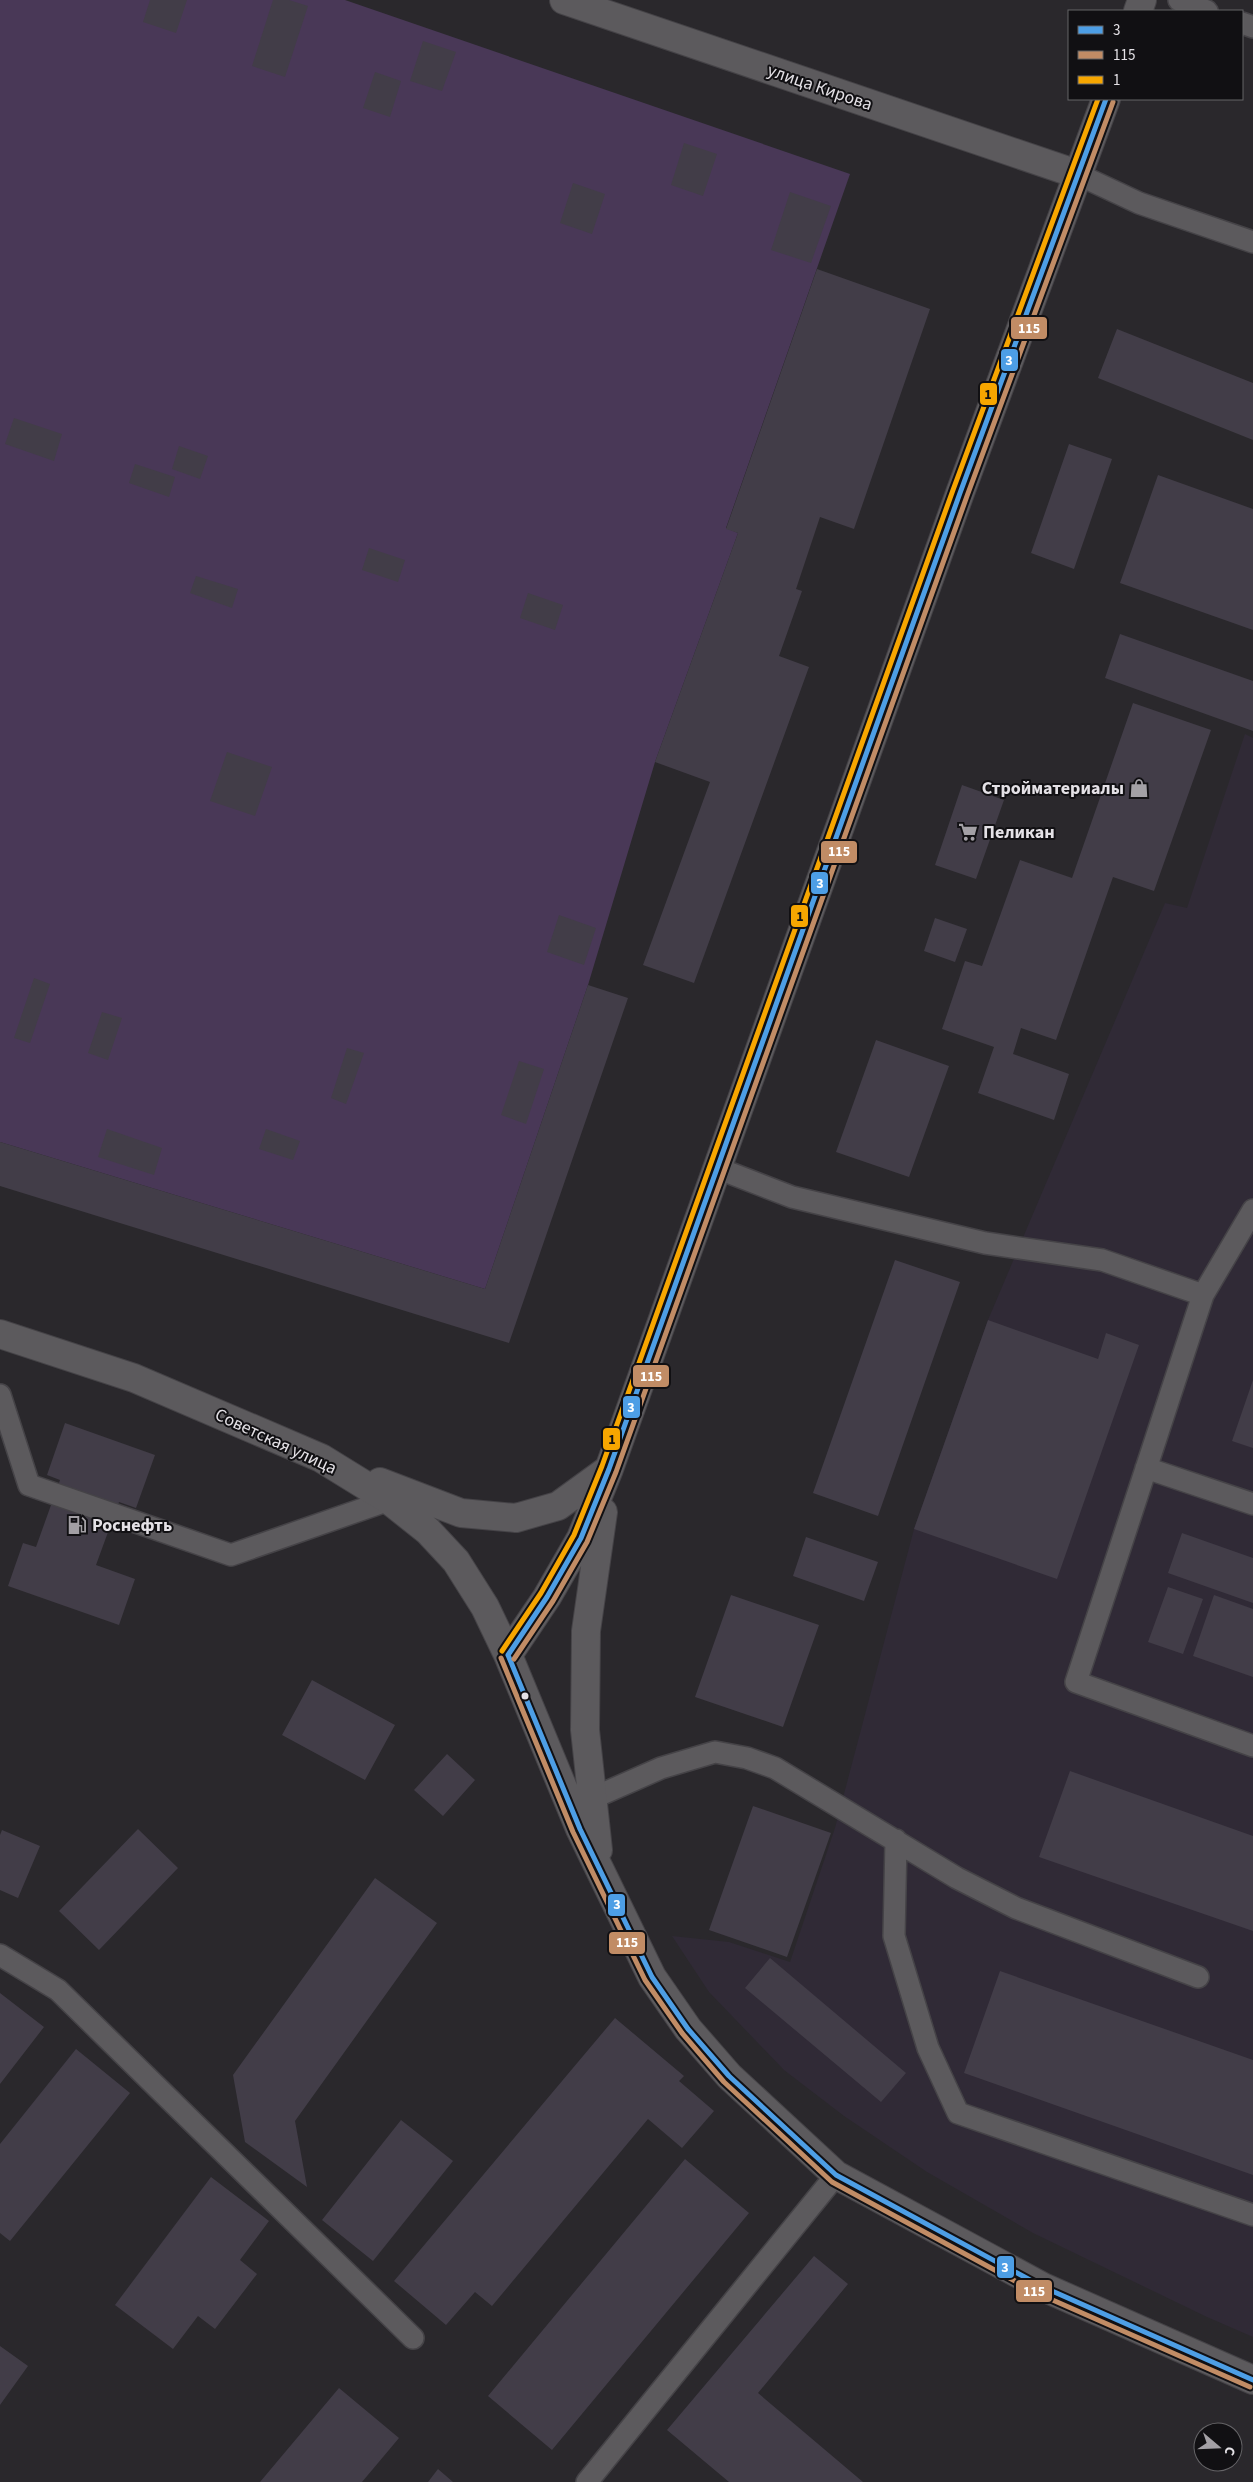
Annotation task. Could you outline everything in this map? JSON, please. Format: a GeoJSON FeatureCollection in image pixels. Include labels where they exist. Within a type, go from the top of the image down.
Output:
{"type":"FeatureCollection","features":[{"type":"Feature","properties":{"kind":"street","name":"улица Кирова"},"geometry":{"type":"LineString","coordinates":[[564,0],[1077,174]]}},
{"type":"Feature","properties":{"kind":"street"},"geometry":{"type":"LineString","coordinates":[[508,1655],[547,1597],[581,1538],[609,1469],[1077,174],[1106,100]]}},
{"type":"Feature","properties":{"kind":"street","name":"Советская улица"},"geometry":{"type":"LineString","coordinates":[[0,1334],[134,1378],[321,1458],[389,1500],[428,1531],[456,1562],[484,1607],[508,1655],[524,1697],[601,1874],[652,1977],[688,2030],[729,2076],[836,2175],[1043,2287],[1253,2380]]}},
{"type":"Feature","properties":{"kind":"street"},"geometry":{"type":"LineString","coordinates":[[321,1458],[461,1513],[516,1518],[558,1506],[609,1469]]}},
{"type":"Feature","properties":{"kind":"street"},"geometry":{"type":"LineString","coordinates":[[601,1874],[584,1730],[586,1631],[609,1469]]}},
{"type":"Feature","properties":{"kind":"lane"},"geometry":{"type":"LineString","coordinates":[[1179,0],[1204,10]]}},
{"type":"Feature","properties":{"kind":"lane"},"geometry":{"type":"LineString","coordinates":[[1077,174],[1139,202],[1253,242]]}},
{"type":"Feature","properties":{"kind":"lane"},"geometry":{"type":"LineString","coordinates":[[717,1168],[792,1197],[985,1243],[1102,1260],[1204,1295]]}},
{"type":"Feature","properties":{"kind":"lane"},"geometry":{"type":"LineString","coordinates":[[1253,1210],[1204,1295],[1076,1682],[1253,1746]]}},
{"type":"Feature","properties":{"kind":"lane"},"geometry":{"type":"LineString","coordinates":[[0,1395],[29,1485],[231,1554],[389,1500]]}},
{"type":"Feature","properties":{"kind":"lane"},"geometry":{"type":"LineString","coordinates":[[1146,1468],[1253,1504]]}},
{"type":"Feature","properties":{"kind":"lane"},"geometry":{"type":"LineString","coordinates":[[592,1798],[661,1768],[715,1752],[747,1758],[775,1768],[957,1878],[1016,1908],[1198,1977]]}},
{"type":"Feature","properties":{"kind":"lane"},"geometry":{"type":"LineString","coordinates":[[896,1840],[894,1936],[928,2048],[958,2113],[1253,2215]]}},
{"type":"Feature","properties":{"kind":"lane"},"geometry":{"type":"LineString","coordinates":[[0,1955],[58,1990],[413,2338]]}},
{"type":"Feature","properties":{"kind":"lane"},"geometry":{"type":"LineString","coordinates":[[587,2482],[836,2175]]}},
{"type":"Feature","properties":{"kind":"shaded area"},"geometry":{"type":"Polygon","coordinates":[[[0,0],[345,0],[850,174],[726,528],[738,533],[655,762],[588,985],[485,1289],[0,1142],[0,0]]]}},
{"type":"Feature","properties":{"kind":"shaded area"},"geometry":{"type":"Polygon","coordinates":[[[1245,734],[1253,738],[1253,2337],[1207,2317],[1033,2233],[927,2172],[844,2116],[784,2070],[709,1992],[672,1936],[729,1942],[790,1962],[835,1828],[914,1529],[988,1320],[1165,903],[1187,908],[1245,734]]]}},
{"type":"Feature","properties":{"kind":"building"},"geometry":{"type":"Polygon","coordinates":[[[150,0],[187,0],[176,33],[143,22],[150,0]]]}},
{"type":"Feature","properties":{"kind":"building"},"geometry":{"type":"Polygon","coordinates":[[[273,0],[289,0],[308,6],[285,77],[252,66],[273,0]]]}},
{"type":"Feature","properties":{"kind":"building"},"geometry":{"type":"Polygon","coordinates":[[[423,41],[456,52],[442,91],[410,81],[423,41]]]}},
{"type":"Feature","properties":{"kind":"building"},"geometry":{"type":"Polygon","coordinates":[[[375,72],[401,81],[390,117],[363,108],[375,72]]]}},
{"type":"Feature","properties":{"kind":"building"},"geometry":{"type":"Polygon","coordinates":[[[684,143],[717,154],[703,196],[671,185],[684,143]]]}},
{"type":"Feature","properties":{"kind":"building"},"geometry":{"type":"Polygon","coordinates":[[[573,183],[605,194],[592,234],[560,223],[573,183]]]}},
{"type":"Feature","properties":{"kind":"building"},"geometry":{"type":"Polygon","coordinates":[[[790,192],[831,206],[811,263],[771,250],[790,192]]]}},
{"type":"Feature","properties":{"kind":"building"},"geometry":{"type":"Polygon","coordinates":[[[817,269],[930,309],[854,529],[820,517],[796,589],[802,591],[779,656],[809,667],[694,983],[643,965],[710,782],[655,762],[738,533],[726,529],[817,269]]]}},
{"type":"Feature","properties":{"kind":"building"},"geometry":{"type":"Polygon","coordinates":[[[1117,329],[1253,383],[1253,440],[1098,378],[1117,329]]]}},
{"type":"Feature","properties":{"kind":"building"},"geometry":{"type":"Polygon","coordinates":[[[14,418],[62,434],[54,461],[5,444],[14,418]]]}},
{"type":"Feature","properties":{"kind":"building"},"geometry":{"type":"Polygon","coordinates":[[[1069,444],[1112,459],[1074,569],[1031,553],[1069,444]]]}},
{"type":"Feature","properties":{"kind":"building"},"geometry":{"type":"Polygon","coordinates":[[[179,446],[208,456],[200,479],[172,469],[179,446]]]}},
{"type":"Feature","properties":{"kind":"building"},"geometry":{"type":"Polygon","coordinates":[[[135,464],[175,477],[169,497],[129,483],[135,464]]]}},
{"type":"Feature","properties":{"kind":"building"},"geometry":{"type":"Polygon","coordinates":[[[1158,475],[1253,509],[1253,630],[1120,583],[1158,475]]]}},
{"type":"Feature","properties":{"kind":"building"},"geometry":{"type":"Polygon","coordinates":[[[369,548],[405,560],[398,582],[362,570],[369,548]]]}},
{"type":"Feature","properties":{"kind":"building"},"geometry":{"type":"Polygon","coordinates":[[[196,576],[238,589],[232,608],[190,593],[196,576]]]}},
{"type":"Feature","properties":{"kind":"building"},"geometry":{"type":"Polygon","coordinates":[[[528,593],[563,605],[555,630],[520,618],[528,593]]]}},
{"type":"Feature","properties":{"kind":"building"},"geometry":{"type":"Polygon","coordinates":[[[1120,634],[1253,681],[1253,731],[1105,678],[1120,634]]]}},
{"type":"Feature","properties":{"kind":"building"},"geometry":{"type":"Polygon","coordinates":[[[1133,703],[1211,730],[1154,891],[1113,877],[1056,1040],[1021,1028],[1013,1054],[1069,1074],[1054,1120],[978,1093],[994,1047],[942,1029],[965,961],[982,966],[1020,860],[1072,878],[1133,703]]]}},
{"type":"Feature","properties":{"kind":"building"},"geometry":{"type":"Polygon","coordinates":[[[227,752],[272,767],[255,816],[210,801],[227,752]]]}},
{"type":"Feature","properties":{"kind":"building"},"geometry":{"type":"Polygon","coordinates":[[[962,785],[1004,800],[976,879],[935,865],[962,785]]]}},
{"type":"Feature","properties":{"kind":"building"},"geometry":{"type":"Polygon","coordinates":[[[559,915],[596,928],[584,965],[547,952],[559,915]]]}},
{"type":"Feature","properties":{"kind":"building"},"geometry":{"type":"Polygon","coordinates":[[[935,918],[967,929],[955,962],[924,951],[935,918]]]}},
{"type":"Feature","properties":{"kind":"building"},"geometry":{"type":"Polygon","coordinates":[[[34,978],[50,984],[30,1043],[14,1038],[34,978]]]}},
{"type":"Feature","properties":{"kind":"building"},"geometry":{"type":"Polygon","coordinates":[[[588,985],[628,998],[509,1343],[0,1186],[0,1142],[485,1289],[588,985]]]}},
{"type":"Feature","properties":{"kind":"building"},"geometry":{"type":"Polygon","coordinates":[[[102,1012],[122,1018],[108,1060],[88,1053],[102,1012]]]}},
{"type":"Feature","properties":{"kind":"building"},"geometry":{"type":"Polygon","coordinates":[[[876,1040],[949,1066],[909,1177],[836,1152],[876,1040]]]}},
{"type":"Feature","properties":{"kind":"building"},"geometry":{"type":"Polygon","coordinates":[[[347,1048],[364,1053],[346,1104],[331,1098],[347,1048]]]}},
{"type":"Feature","properties":{"kind":"building"},"geometry":{"type":"Polygon","coordinates":[[[519,1061],[544,1069],[526,1124],[501,1115],[519,1061]]]}},
{"type":"Feature","properties":{"kind":"building"},"geometry":{"type":"Polygon","coordinates":[[[107,1129],[162,1148],[154,1175],[98,1157],[107,1129]]]}},
{"type":"Feature","properties":{"kind":"building"},"geometry":{"type":"Polygon","coordinates":[[[266,1129],[300,1141],[293,1160],[259,1149],[266,1129]]]}},
{"type":"Feature","properties":{"kind":"building"},"geometry":{"type":"Polygon","coordinates":[[[895,1260],[960,1282],[878,1516],[813,1493],[895,1260]]]}},
{"type":"Feature","properties":{"kind":"building"},"geometry":{"type":"Polygon","coordinates":[[[988,1320],[1098,1359],[1106,1333],[1139,1345],[1057,1579],[914,1529],[988,1320]]]}},
{"type":"Feature","properties":{"kind":"building"},"geometry":{"type":"Polygon","coordinates":[[[1253,1380],[1253,1448],[1232,1441],[1253,1380]]]}},
{"type":"Feature","properties":{"kind":"building","name":"Роснефть"},"geometry":{"type":"Polygon","coordinates":[[[65,1423],[155,1455],[136,1508],[119,1502],[96,1565],[135,1579],[119,1625],[8,1586],[23,1543],[36,1547],[60,1480],[47,1475],[65,1423]]]}},
{"type":"Feature","properties":{"kind":"building"},"geometry":{"type":"Polygon","coordinates":[[[1182,1533],[1253,1558],[1253,1603],[1168,1573],[1182,1533]]]}},
{"type":"Feature","properties":{"kind":"building"},"geometry":{"type":"Polygon","coordinates":[[[806,1537],[878,1562],[864,1601],[793,1576],[806,1537]]]}},
{"type":"Feature","properties":{"kind":"building"},"geometry":{"type":"Polygon","coordinates":[[[1168,1587],[1203,1599],[1183,1654],[1148,1642],[1168,1587]]]}},
{"type":"Feature","properties":{"kind":"building"},"geometry":{"type":"Polygon","coordinates":[[[731,1595],[819,1625],[783,1727],[695,1697],[731,1595]]]}},
{"type":"Feature","properties":{"kind":"building"},"geometry":{"type":"Polygon","coordinates":[[[1214,1595],[1253,1609],[1253,1677],[1193,1656],[1214,1595]]]}},
{"type":"Feature","properties":{"kind":"building"},"geometry":{"type":"Polygon","coordinates":[[[312,1680],[395,1725],[365,1780],[282,1735],[312,1680]]]}},
{"type":"Feature","properties":{"kind":"building"},"geometry":{"type":"Polygon","coordinates":[[[447,1754],[475,1780],[443,1816],[414,1790],[447,1754]]]}},
{"type":"Feature","properties":{"kind":"building"},"geometry":{"type":"Polygon","coordinates":[[[1070,1771],[1253,1836],[1253,1931],[1039,1857],[1070,1771]]]}},
{"type":"Feature","properties":{"kind":"building"},"geometry":{"type":"Polygon","coordinates":[[[753,1806],[831,1833],[787,1957],[709,1930],[753,1806]]]}},
{"type":"Feature","properties":{"kind":"building"},"geometry":{"type":"Polygon","coordinates":[[[138,1829],[178,1868],[99,1950],[59,1911],[138,1829]]]}},
{"type":"Feature","properties":{"kind":"building"},"geometry":{"type":"Polygon","coordinates":[[[2,1830],[40,1846],[18,1898],[0,1890],[0,1835],[2,1830]]]}},
{"type":"Feature","properties":{"kind":"building"},"geometry":{"type":"Polygon","coordinates":[[[375,1878],[437,1923],[295,2121],[307,2187],[245,2142],[233,2075],[375,1878]]]}},
{"type":"Feature","properties":{"kind":"building"},"geometry":{"type":"Polygon","coordinates":[[[770,1958],[906,2073],[881,2102],[745,1988],[770,1958]]]}},
{"type":"Feature","properties":{"kind":"building"},"geometry":{"type":"Polygon","coordinates":[[[1000,1971],[1253,2060],[1253,2175],[964,2073],[1000,1971]]]}},
{"type":"Feature","properties":{"kind":"building"},"geometry":{"type":"Polygon","coordinates":[[[0,1993],[44,2027],[0,2084],[0,1993]]]}},
{"type":"Feature","properties":{"kind":"building"},"geometry":{"type":"Polygon","coordinates":[[[615,2018],[684,2076],[679,2081],[714,2111],[682,2148],[648,2119],[492,2306],[475,2292],[446,2325],[394,2281],[615,2018]]]}},
{"type":"Feature","properties":{"kind":"building"},"geometry":{"type":"Polygon","coordinates":[[[76,2049],[130,2093],[10,2241],[0,2233],[0,2144],[76,2049]]]}},
{"type":"Feature","properties":{"kind":"building"},"geometry":{"type":"Polygon","coordinates":[[[401,2120],[453,2161],[373,2261],[322,2220],[401,2120]]]}},
{"type":"Feature","properties":{"kind":"building"},"geometry":{"type":"Polygon","coordinates":[[[685,2159],[749,2213],[552,2450],[488,2396],[685,2159]]]}},
{"type":"Feature","properties":{"kind":"building"},"geometry":{"type":"Polygon","coordinates":[[[211,2177],[269,2221],[240,2260],[257,2274],[215,2329],[198,2316],[173,2349],[115,2305],[211,2177]]]}},
{"type":"Feature","properties":{"kind":"building"},"geometry":{"type":"Polygon","coordinates":[[[814,2256],[848,2284],[758,2393],[863,2482],[729,2482],[667,2430],[814,2256]]]}},
{"type":"Feature","properties":{"kind":"building"},"geometry":{"type":"Polygon","coordinates":[[[0,2346],[28,2366],[0,2405],[0,2346]]]}},
{"type":"Feature","properties":{"kind":"building"},"geometry":{"type":"Polygon","coordinates":[[[339,2388],[399,2438],[362,2482],[260,2482],[339,2388]]]}},
{"type":"Feature","properties":{"kind":"building"},"geometry":{"type":"Polygon","coordinates":[[[438,2469],[453,2482],[428,2482],[438,2469]]]}},
{"type":"Feature","properties":{"kind":"transit line","name":"1"},"geometry":{"type":"LineString","coordinates":[[502,1651],[541,1593],[574,1535],[602,1466],[953,490],[1098,100]]}},
{"type":"Feature","properties":{"kind":"transit line","name":"3"},"geometry":{"type":"LineString","coordinates":[[508,1655],[547,1597],[581,1538],[609,1469],[960,493],[1106,100]]}},
{"type":"Feature","properties":{"kind":"transit line","name":"115"},"geometry":{"type":"LineString","coordinates":[[514,1659],[553,1601],[587,1542],[616,1472],[967,496],[1113,102]]}},
{"type":"Feature","properties":{"kind":"transit line","name":"3"},"geometry":{"type":"LineString","coordinates":[[508,1655],[580,1829],[652,1977],[688,2029],[729,2076],[836,2175],[1043,2287],[1253,2380]]}},
{"type":"Feature","properties":{"kind":"transit line","name":"115"},"geometry":{"type":"LineString","coordinates":[[501,1658],[573,1832],[645,1980],[682,2033],[724,2082],[832,2182],[1039,2294],[1250,2387]]}},
{"type":"Feature","properties":{"kind":"place","name":"Стройматериалы"},"geometry":{"type":"Point","coordinates":[1139,788]}},
{"type":"Feature","properties":{"kind":"place","name":"Пеликан"},"geometry":{"type":"Point","coordinates":[968,832]}},
{"type":"Feature","properties":{"kind":"place","name":"Роснефть"},"geometry":{"type":"Point","coordinates":[77,1525]}}]}
